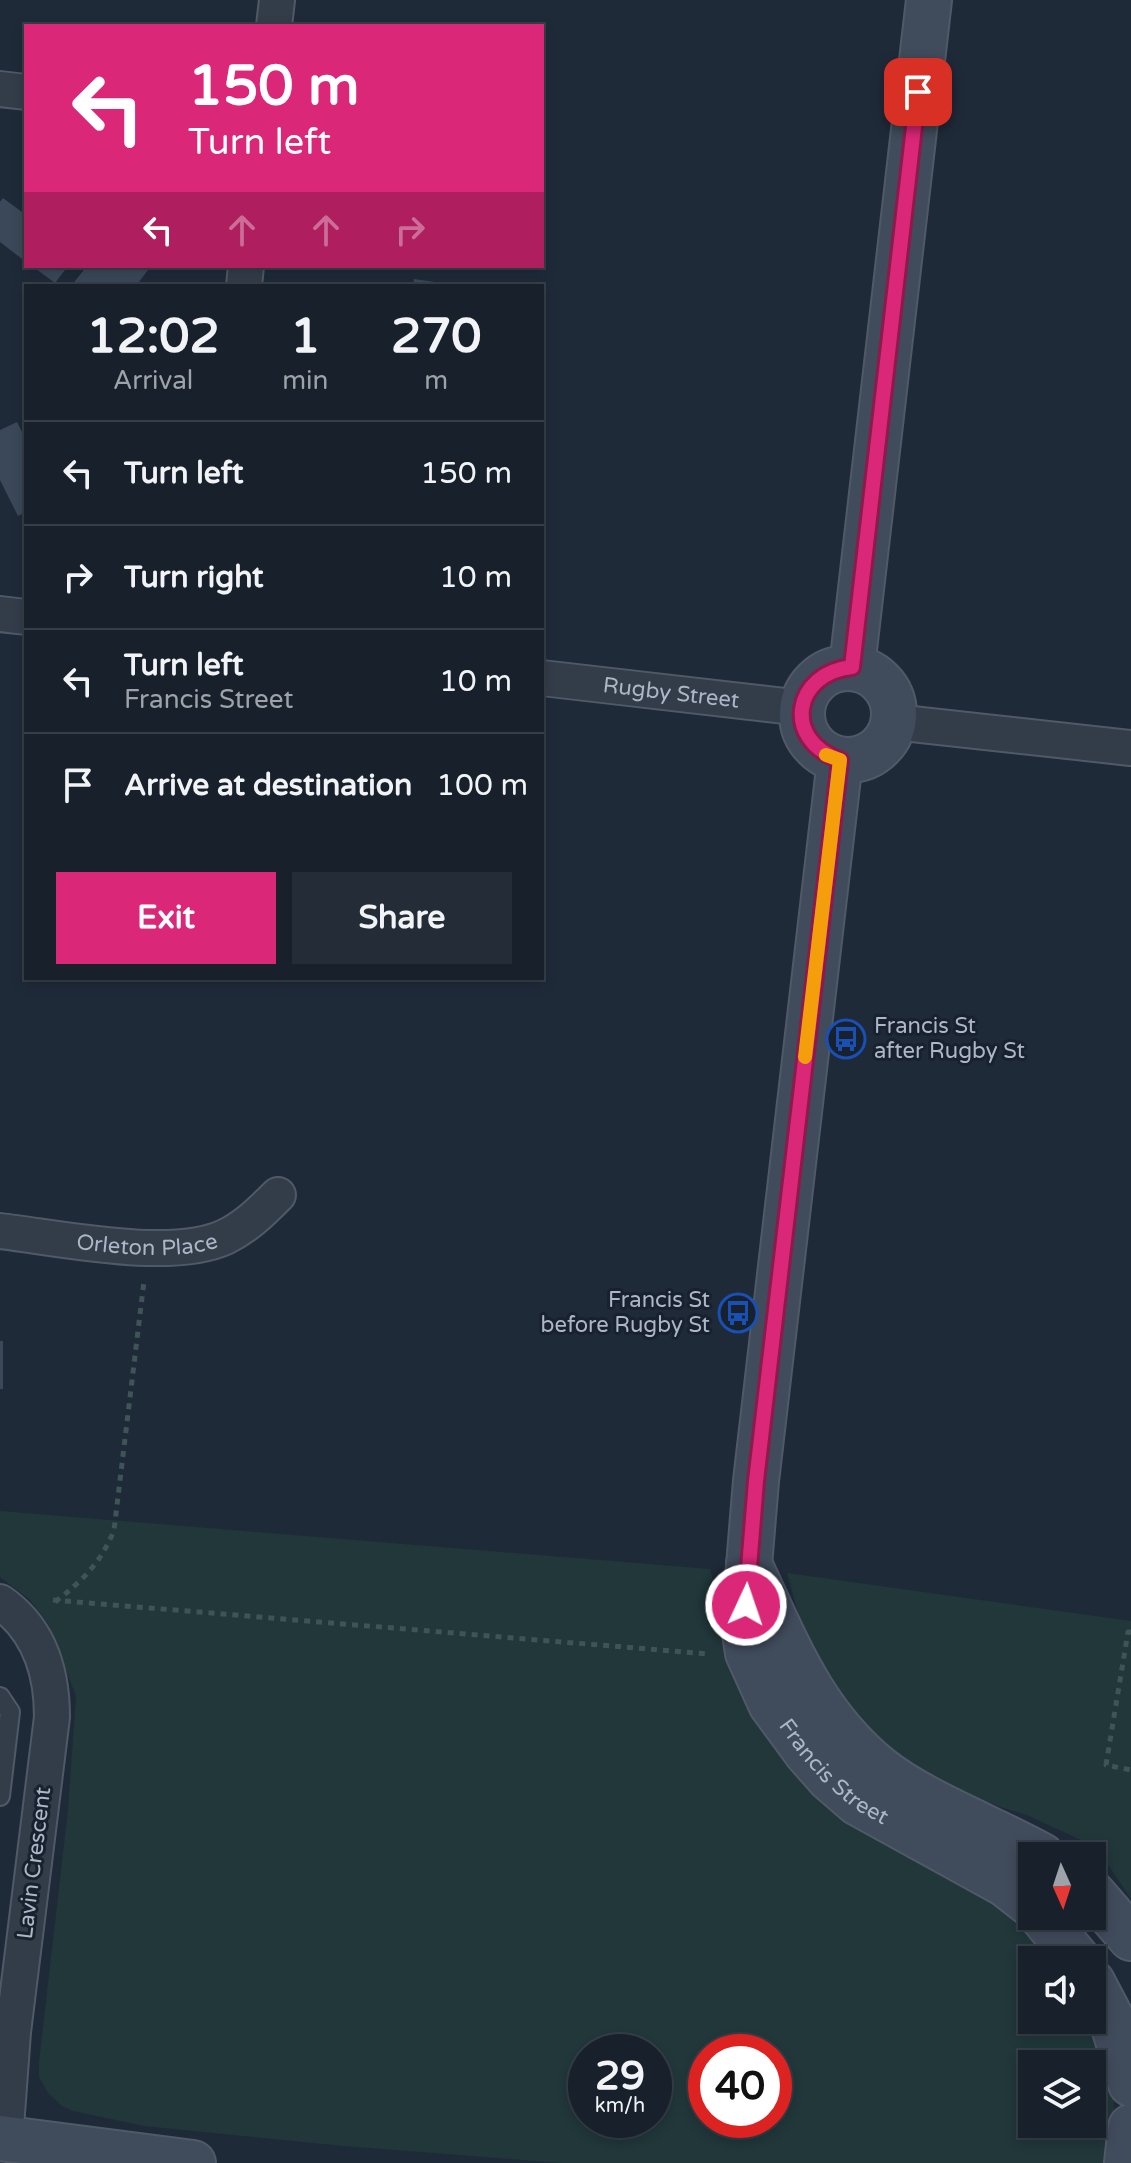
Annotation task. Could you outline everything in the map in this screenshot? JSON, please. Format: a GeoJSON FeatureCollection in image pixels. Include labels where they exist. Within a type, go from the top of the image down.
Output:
{"type":"FeatureCollection","features":[{"type":"Feature","properties":{"kind":"street"},"geometry":{"type":"LineString","coordinates":[[274,24],[277,0]]}},
{"type":"Feature","properties":{"kind":"street"},"geometry":{"type":"LineString","coordinates":[[852,667],[929,0]]}},
{"type":"Feature","properties":{"kind":"street"},"geometry":{"type":"LineString","coordinates":[[0,89],[24,92]]}},
{"type":"Feature","properties":{"kind":"street"},"geometry":{"type":"LineString","coordinates":[[0,614],[24,617]]}},
{"type":"Feature","properties":{"kind":"street"},"geometry":{"type":"LineString","coordinates":[[852,667],[880,680],[889,692],[894,707],[894,722],[880,747],[868,756],[840,760],[815,747],[802,722],[802,708],[805,694],[824,674],[852,667]]}},
{"type":"Feature","properties":{"kind":"street","name":"Rugby Street"},"geometry":{"type":"LineString","coordinates":[[544,678],[802,708]]}},
{"type":"Feature","properties":{"kind":"street"},"geometry":{"type":"LineString","coordinates":[[894,722],[1131,748]]}},
{"type":"Feature","properties":{"kind":"street","name":"Francis Street"},"geometry":{"type":"LineString","coordinates":[[840,760],[748,1562],[744,1626],[748,1653],[771,1704],[829,1778],[858,1803],[1018,1894]]}},
{"type":"Feature","properties":{"kind":"street","name":"Orleton Place"},"geometry":{"type":"LineString","coordinates":[[0,1231],[147,1248],[195,1245],[223,1238],[249,1223],[278,1195]]}},
{"type":"Feature","properties":{"kind":"street","name":"Francis Street"},"geometry":{"type":"LineString","coordinates":[[748,1562],[803,1678],[818,1704],[848,1739],[881,1770],[919,1794],[1018,1844]]}},
{"type":"Feature","properties":{"kind":"street","name":"Lavin Crescent"},"geometry":{"type":"LineString","coordinates":[[2,2140],[52,1717],[52,1688],[45,1660],[34,1639],[11,1612]]}},
{"type":"Feature","properties":{"kind":"street"},"geometry":{"type":"LineString","coordinates":[[1106,1909],[1131,1938]]}},
{"type":"Feature","properties":{"kind":"street"},"geometry":{"type":"LineString","coordinates":[[1053,1930],[1067,1946]]}},
{"type":"Feature","properties":{"kind":"street"},"geometry":{"type":"LineString","coordinates":[[1106,2009],[1131,2084]]}},
{"type":"Feature","properties":{"kind":"street"},"geometry":{"type":"LineString","coordinates":[[1127,2163],[1131,2127]]}},
{"type":"Feature","properties":{"kind":"street"},"geometry":{"type":"LineString","coordinates":[[2,2140],[193,2163]]}},
{"type":"Feature","properties":{"kind":"lane"},"geometry":{"type":"LineString","coordinates":[[0,1697],[10,1712],[0,1796]]}},
{"type":"Feature","properties":{"kind":"path"},"geometry":{"type":"LineString","coordinates":[[55,1602],[84,1580],[97,1564],[114,1530],[147,1248]]}},
{"type":"Feature","properties":{"kind":"path"},"geometry":{"type":"LineString","coordinates":[[11,1612],[55,1602],[719,1654]]}},
{"type":"Feature","properties":{"kind":"path"},"geometry":{"type":"LineString","coordinates":[[1131,1632],[1128,1632],[1106,1765],[1131,1770]]}},
{"type":"Feature","properties":{"kind":"green space"},"geometry":{"type":"Polygon","coordinates":[[[0,1511],[710,1569],[739,1687],[1018,1921],[1018,1930],[1029,1930],[1036,1936],[1042,1946],[1018,1946],[1018,2034],[1095,2034],[1101,2050],[1018,2050],[1018,2138],[1106,2138],[1106,2063],[1114,2084],[1113,2163],[561,2163],[144,2126],[62,2106],[48,2093],[39,2077],[39,2062],[68,1810],[76,1696],[48,1624],[29,1599],[0,1577],[0,1511]]]}},
{"type":"Feature","properties":{"kind":"green space"},"geometry":{"type":"Polygon","coordinates":[[[787,1573],[1131,1621],[1131,1899],[1106,1862],[1106,1842],[1085,1842],[1029,1816],[966,1796],[890,1753],[832,1699],[804,1636],[787,1573]]]}},
{"type":"Feature","properties":{"kind":"building"},"geometry":{"type":"Polygon","coordinates":[[[3,198],[24,214],[24,260],[0,242],[0,202],[3,198]]]}},
{"type":"Feature","properties":{"kind":"building"},"geometry":{"type":"Polygon","coordinates":[[[35,268],[66,268],[55,283],[35,268]]]}},
{"type":"Feature","properties":{"kind":"building"},"geometry":{"type":"Polygon","coordinates":[[[85,268],[148,270],[138,284],[73,284],[85,268]]]}},
{"type":"Feature","properties":{"kind":"building"},"geometry":{"type":"Polygon","coordinates":[[[414,279],[442,283],[441,284],[413,284],[414,279]]]}},
{"type":"Feature","properties":{"kind":"building"},"geometry":{"type":"Polygon","coordinates":[[[17,422],[24,431],[24,513],[18,516],[0,480],[0,430],[17,422]]]}},
{"type":"Feature","properties":{"kind":"building"},"geometry":{"type":"Polygon","coordinates":[[[0,1341],[3,1341],[3,1389],[0,1389],[0,1341]]]}},
{"type":"Feature","properties":{"kind":"slow traffic"},"geometry":{"type":"LineString","coordinates":[[805,1057],[840,760],[826,755]]}},
{"type":"Feature","properties":{"kind":"place","name":"Francis St after Rugby St"},"geometry":{"type":"Point","coordinates":[846,1039]}},
{"type":"Feature","properties":{"kind":"place","name":"Francis St before Rugby St"},"geometry":{"type":"Point","coordinates":[738,1313]}},
{"type":"Feature","properties":{"kind":"route"},"geometry":{"type":"LineString","coordinates":[[746,1605],[756,1481],[840,760],[815,747],[802,722],[802,708],[805,694],[813,683],[824,674],[852,667],[918,92]]}}]}
